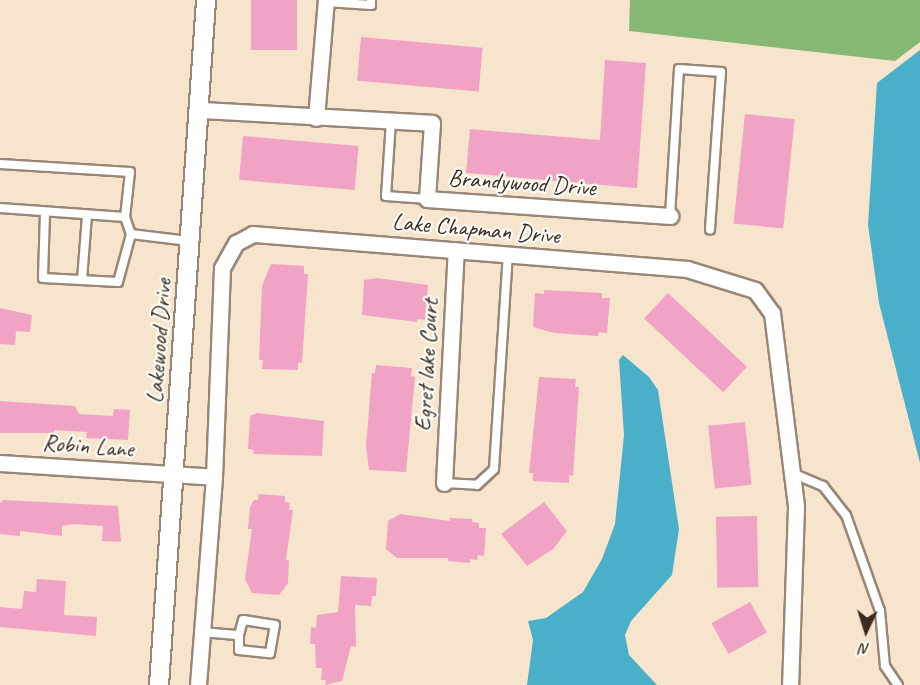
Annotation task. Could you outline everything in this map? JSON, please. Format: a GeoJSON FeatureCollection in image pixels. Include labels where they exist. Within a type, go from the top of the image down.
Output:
{"type":"FeatureCollection","features":[{"type":"Feature","properties":{"kind":"street","name":"Lakewood Drive"},"geometry":{"type":"LineString","coordinates":[[159,685],[201,110],[206,0]]}},
{"type":"Feature","properties":{"kind":"street"},"geometry":{"type":"LineString","coordinates":[[316,118],[326,1]]}},
{"type":"Feature","properties":{"kind":"street","name":"Brandywood Drive"},"geometry":{"type":"LineString","coordinates":[[201,110],[432,123],[427,198],[670,216]]}},
{"type":"Feature","properties":{"kind":"street","name":"Lake Chapman Drive"},"geometry":{"type":"LineString","coordinates":[[198,685],[214,477],[222,268],[236,243],[253,234],[687,269],[755,290],[772,313],[796,507],[790,685]]}},
{"type":"Feature","properties":{"kind":"street","name":"Egret lake Court"},"geometry":{"type":"LineString","coordinates":[[444,483],[456,250]]}},
{"type":"Feature","properties":{"kind":"street","name":"Robin Lane"},"geometry":{"type":"LineString","coordinates":[[0,463],[214,477]]}},
{"type":"Feature","properties":{"kind":"lane"},"geometry":{"type":"LineString","coordinates":[[326,1],[371,5],[372,0]]}},
{"type":"Feature","properties":{"kind":"lane"},"geometry":{"type":"LineString","coordinates":[[670,216],[679,69],[720,72],[710,230]]}},
{"type":"Feature","properties":{"kind":"lane"},"geometry":{"type":"LineString","coordinates":[[391,121],[386,196],[427,198]]}},
{"type":"Feature","properties":{"kind":"lane"},"geometry":{"type":"LineString","coordinates":[[0,164],[130,172],[125,217],[131,234],[118,282],[44,278],[45,213]]}},
{"type":"Feature","properties":{"kind":"lane"},"geometry":{"type":"LineString","coordinates":[[0,208],[125,217]]}},
{"type":"Feature","properties":{"kind":"lane"},"geometry":{"type":"LineString","coordinates":[[82,280],[87,215]]}},
{"type":"Feature","properties":{"kind":"lane"},"geometry":{"type":"LineString","coordinates":[[131,234],[191,241]]}},
{"type":"Feature","properties":{"kind":"lane"},"geometry":{"type":"LineString","coordinates":[[444,483],[477,485],[494,469],[508,254]]}},
{"type":"Feature","properties":{"kind":"lane"},"geometry":{"type":"LineString","coordinates":[[792,473],[823,486],[846,514],[880,611],[885,666],[898,685]]}},
{"type":"Feature","properties":{"kind":"lane"},"geometry":{"type":"LineString","coordinates":[[243,620],[275,625],[270,653],[240,651],[239,635],[243,620]]}},
{"type":"Feature","properties":{"kind":"lane"},"geometry":{"type":"LineString","coordinates":[[201,632],[239,635]]}},
{"type":"Feature","properties":{"kind":"green space"},"geometry":{"type":"Polygon","coordinates":[[[630,0],[920,0],[920,42],[895,61],[629,31],[630,0]]]}},
{"type":"Feature","properties":{"kind":"water"},"geometry":{"type":"Polygon","coordinates":[[[920,50],[920,463],[879,303],[868,225],[877,83],[920,50]]]}},
{"type":"Feature","properties":{"kind":"water"},"geometry":{"type":"Polygon","coordinates":[[[623,355],[649,377],[658,390],[679,529],[672,575],[631,621],[625,635],[629,655],[657,685],[527,685],[533,640],[528,621],[546,618],[583,592],[602,559],[615,524],[624,435],[619,360],[623,355]]]}},
{"type":"Feature","properties":{"kind":"building"},"geometry":{"type":"Polygon","coordinates":[[[251,0],[297,0],[297,50],[251,50],[251,0]]]}},
{"type":"Feature","properties":{"kind":"building"},"geometry":{"type":"Polygon","coordinates":[[[361,37],[483,48],[479,91],[357,81],[361,37]]]}},
{"type":"Feature","properties":{"kind":"building"},"geometry":{"type":"Polygon","coordinates":[[[605,60],[646,63],[637,188],[466,173],[470,129],[600,140],[605,60]]]}},
{"type":"Feature","properties":{"kind":"building"},"geometry":{"type":"Polygon","coordinates":[[[745,114],[795,119],[783,229],[734,223],[745,114]]]}},
{"type":"Feature","properties":{"kind":"building"},"geometry":{"type":"Polygon","coordinates":[[[243,136],[359,146],[355,190],[239,180],[243,136]]]}},
{"type":"Feature","properties":{"kind":"building"},"geometry":{"type":"Polygon","coordinates":[[[271,264],[304,266],[304,274],[308,274],[302,363],[298,362],[298,370],[262,369],[263,360],[259,360],[262,286],[271,264]]]}},
{"type":"Feature","properties":{"kind":"building"},"geometry":{"type":"Polygon","coordinates":[[[377,278],[428,285],[425,320],[417,319],[417,322],[362,315],[364,280],[377,278]]]}},
{"type":"Feature","properties":{"kind":"building"},"geometry":{"type":"Polygon","coordinates":[[[544,290],[602,293],[602,298],[610,298],[607,333],[599,332],[598,336],[554,333],[533,327],[535,293],[544,294],[544,290]]]}},
{"type":"Feature","properties":{"kind":"building"},"geometry":{"type":"Polygon","coordinates":[[[668,293],[747,367],[723,392],[644,319],[668,293]]]}},
{"type":"Feature","properties":{"kind":"building"},"geometry":{"type":"Polygon","coordinates":[[[0,308],[32,315],[30,332],[16,331],[15,345],[0,344],[0,308]]]}},
{"type":"Feature","properties":{"kind":"building"},"geometry":{"type":"Polygon","coordinates":[[[376,365],[412,368],[411,376],[415,377],[406,472],[369,470],[366,446],[372,373],[375,373],[376,365]]]}},
{"type":"Feature","properties":{"kind":"building"},"geometry":{"type":"Polygon","coordinates":[[[539,377],[576,379],[575,387],[579,387],[573,476],[569,475],[569,483],[533,481],[533,473],[529,473],[539,377]]]}},
{"type":"Feature","properties":{"kind":"building"},"geometry":{"type":"Polygon","coordinates":[[[0,401],[75,406],[79,414],[113,416],[114,409],[130,410],[128,440],[86,438],[87,432],[54,430],[54,433],[0,433],[0,401]]]}},
{"type":"Feature","properties":{"kind":"building"},"geometry":{"type":"Polygon","coordinates":[[[257,413],[324,421],[322,456],[253,454],[254,450],[248,449],[250,416],[257,413]]]}},
{"type":"Feature","properties":{"kind":"building"},"geometry":{"type":"Polygon","coordinates":[[[745,422],[752,485],[715,489],[708,426],[745,422]]]}},
{"type":"Feature","properties":{"kind":"building"},"geometry":{"type":"Polygon","coordinates":[[[259,494],[285,496],[285,502],[290,503],[289,510],[293,510],[286,560],[289,560],[288,583],[279,595],[252,593],[245,579],[252,529],[248,529],[250,507],[254,500],[258,500],[259,494]]]}},
{"type":"Feature","properties":{"kind":"building"},"geometry":{"type":"Polygon","coordinates":[[[4,500],[118,506],[121,542],[102,541],[103,526],[73,524],[62,526],[62,536],[20,531],[20,536],[0,534],[0,503],[4,500]]]}},
{"type":"Feature","properties":{"kind":"building"},"geometry":{"type":"Polygon","coordinates":[[[544,502],[567,531],[553,549],[527,566],[501,534],[544,502]]]}},
{"type":"Feature","properties":{"kind":"building"},"geometry":{"type":"Polygon","coordinates":[[[400,514],[450,521],[450,518],[472,519],[472,522],[479,523],[479,528],[486,528],[484,556],[478,555],[477,560],[470,559],[470,563],[448,561],[448,558],[397,558],[386,549],[388,521],[400,514]]]}},
{"type":"Feature","properties":{"kind":"building"},"geometry":{"type":"Polygon","coordinates":[[[757,516],[758,587],[717,588],[716,517],[757,516]]]}},
{"type":"Feature","properties":{"kind":"building"},"geometry":{"type":"Polygon","coordinates":[[[341,576],[377,578],[376,596],[372,596],[371,606],[355,605],[356,647],[351,646],[342,681],[325,685],[326,680],[321,680],[322,668],[316,668],[315,644],[310,644],[311,627],[316,628],[317,615],[338,612],[341,576]]]}},
{"type":"Feature","properties":{"kind":"building"},"geometry":{"type":"Polygon","coordinates":[[[37,579],[66,581],[64,615],[97,617],[96,636],[0,627],[0,607],[22,609],[24,591],[36,592],[37,579]]]}},
{"type":"Feature","properties":{"kind":"building"},"geometry":{"type":"Polygon","coordinates":[[[750,602],[767,633],[728,654],[712,623],[750,602]]]}}]}
